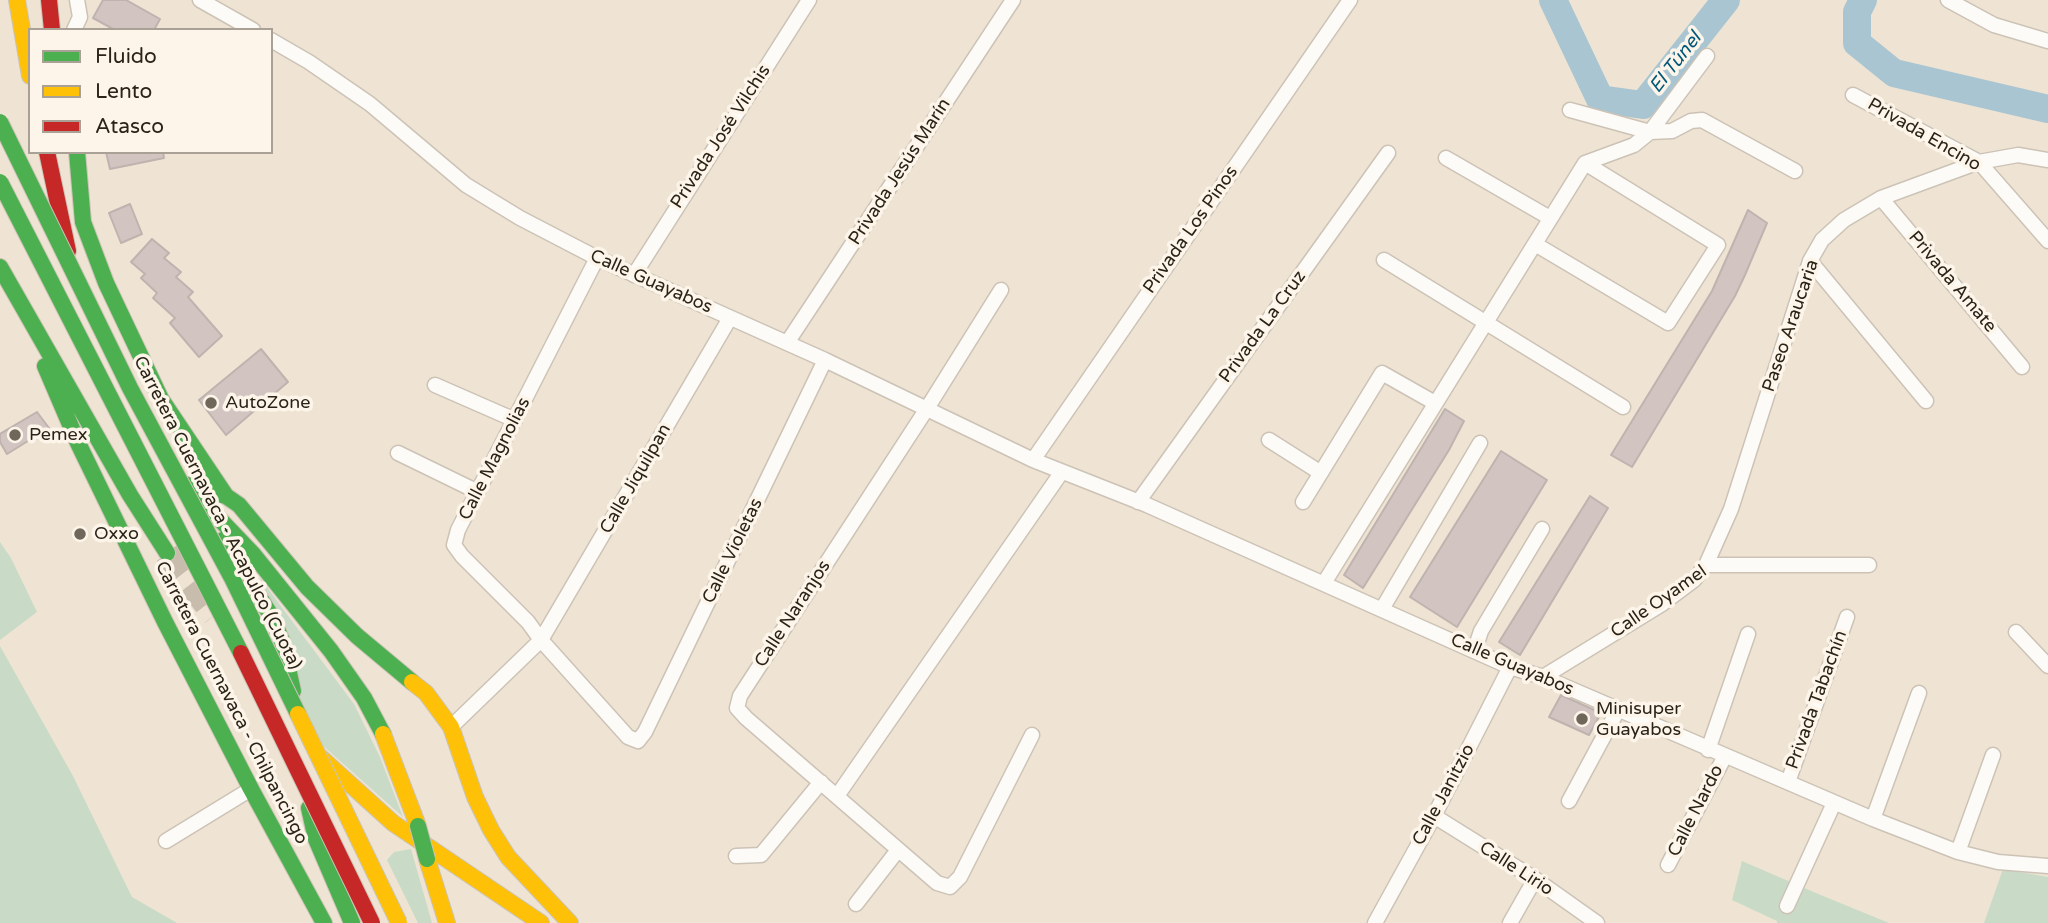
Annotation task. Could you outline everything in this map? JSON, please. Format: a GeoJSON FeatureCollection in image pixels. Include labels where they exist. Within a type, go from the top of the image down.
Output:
{"type":"FeatureCollection","features":[{"type":"Feature","properties":{"kind":"main road"},"geometry":{"type":"LineString","coordinates":[[17,0],[28,67]]}},
{"type":"Feature","properties":{"kind":"main road"},"geometry":{"type":"LineString","coordinates":[[49,0],[52,28]]}},
{"type":"Feature","properties":{"kind":"main road"},"geometry":{"type":"LineString","coordinates":[[1,5],[25,53]]}},
{"type":"Feature","properties":{"kind":"main road","name":"Carretera Cuernavaca - Acapulco (Cuota)"},"geometry":{"type":"LineString","coordinates":[[0,122],[130,388],[233,580],[397,923]]}},
{"type":"Feature","properties":{"kind":"main road","name":"Carretera Cuernavaca - Chilpancingo"},"geometry":{"type":"LineString","coordinates":[[47,154],[79,303],[105,371],[141,426],[187,485],[256,589],[282,641],[297,713],[309,808],[316,839],[352,923]]}},
{"type":"Feature","properties":{"kind":"main road"},"geometry":{"type":"LineString","coordinates":[[60,154],[64,226]]}},
{"type":"Feature","properties":{"kind":"main road"},"geometry":{"type":"LineString","coordinates":[[77,154],[83,222],[106,283],[161,399],[226,496]]}},
{"type":"Feature","properties":{"kind":"main road"},"geometry":{"type":"LineString","coordinates":[[0,182],[208,586],[372,923]]}},
{"type":"Feature","properties":{"kind":"main road"},"geometry":{"type":"LineString","coordinates":[[0,269],[130,495],[167,553]]}},
{"type":"Feature","properties":{"kind":"main road","name":"Carretera Cuernavaca - Chilpancingo"},"geometry":{"type":"LineString","coordinates":[[0,269],[78,443],[136,563],[251,789],[324,923]]}},
{"type":"Feature","properties":{"kind":"main road"},"geometry":{"type":"LineString","coordinates":[[187,485],[226,496],[239,505],[307,587],[357,636],[426,694],[451,727],[475,797],[491,830],[516,866],[570,923]]}},
{"type":"Feature","properties":{"kind":"main road"},"geometry":{"type":"LineString","coordinates":[[187,485],[253,554],[364,698],[387,744],[418,826],[447,923]]}},
{"type":"Feature","properties":{"kind":"main road"},"geometry":{"type":"LineString","coordinates":[[397,923],[311,746],[393,823],[541,923]]}},
{"type":"Feature","properties":{"kind":"street"},"geometry":{"type":"LineString","coordinates":[[75,28],[80,17],[78,0]]}},
{"type":"Feature","properties":{"kind":"street"},"geometry":{"type":"LineString","coordinates":[[200,0],[249,28]]}},
{"type":"Feature","properties":{"kind":"street","name":"Privada José Vilchis"},"geometry":{"type":"LineString","coordinates":[[634,275],[809,0]]}},
{"type":"Feature","properties":{"kind":"street","name":"Privada Jesús Marín"},"geometry":{"type":"LineString","coordinates":[[787,343],[1013,0]]}},
{"type":"Feature","properties":{"kind":"street","name":"Privada Los Pinos"},"geometry":{"type":"LineString","coordinates":[[1032,460],[1350,0]]}},
{"type":"Feature","properties":{"kind":"street"},"geometry":{"type":"LineString","coordinates":[[1948,0],[1994,25],[2048,41]]}},
{"type":"Feature","properties":{"kind":"street","name":"Calle Guayabos"},"geometry":{"type":"LineString","coordinates":[[273,41],[370,104],[466,185],[520,218],[597,258],[825,360],[1061,473],[1138,502],[1475,649],[1510,667],[1543,677],[1834,803],[1958,852],[1998,862],[2048,866]]}},
{"type":"Feature","properties":{"kind":"street"},"geometry":{"type":"LineString","coordinates":[[1324,583],[1585,163],[1634,145],[1650,132],[1707,56]]}},
{"type":"Feature","properties":{"kind":"street","name":"Privada Encino"},"geometry":{"type":"LineString","coordinates":[[1853,95],[1979,162],[2048,241]]}},
{"type":"Feature","properties":{"kind":"street"},"geometry":{"type":"LineString","coordinates":[[1570,110],[1650,132],[1672,131],[1691,121],[1702,120],[1795,171]]}},
{"type":"Feature","properties":{"kind":"street","name":"Privada La Cruz"},"geometry":{"type":"LineString","coordinates":[[1138,502],[1388,153]]}},
{"type":"Feature","properties":{"kind":"street","name":"Paseo Araucaria"},"geometry":{"type":"LineString","coordinates":[[1706,565],[1731,509],[1811,261],[1822,240],[1844,220],[1881,198],[1979,162],[2018,155],[2048,160]]}},
{"type":"Feature","properties":{"kind":"street"},"geometry":{"type":"LineString","coordinates":[[1446,158],[1550,218]]}},
{"type":"Feature","properties":{"kind":"street"},"geometry":{"type":"LineString","coordinates":[[1535,244],[1668,323],[1718,245],[1585,163]]}},
{"type":"Feature","properties":{"kind":"street","name":"Privada Amate"},"geometry":{"type":"LineString","coordinates":[[1881,198],[2022,367]]}},
{"type":"Feature","properties":{"kind":"street","name":"Calle Magnolias"},"geometry":{"type":"LineString","coordinates":[[541,640],[528,622],[454,545],[458,530],[597,258]]}},
{"type":"Feature","properties":{"kind":"street"},"geometry":{"type":"LineString","coordinates":[[1384,260],[1623,407]]}},
{"type":"Feature","properties":{"kind":"street"},"geometry":{"type":"LineString","coordinates":[[1811,261],[1926,401]]}},
{"type":"Feature","properties":{"kind":"street"},"geometry":{"type":"LineString","coordinates":[[926,410],[1001,290]]}},
{"type":"Feature","properties":{"kind":"street","name":"Calle Jiquilpan"},"geometry":{"type":"LineString","coordinates":[[451,727],[541,640],[730,317]]}},
{"type":"Feature","properties":{"kind":"street","name":"Calle Violetas"},"geometry":{"type":"LineString","coordinates":[[541,640],[628,737],[638,741],[645,732],[825,360]]}},
{"type":"Feature","properties":{"kind":"street"},"geometry":{"type":"LineString","coordinates":[[1303,502],[1382,373],[1435,403]]}},
{"type":"Feature","properties":{"kind":"street"},"geometry":{"type":"LineString","coordinates":[[435,385],[514,420]]}},
{"type":"Feature","properties":{"kind":"street","name":"Calle Naranjos"},"geometry":{"type":"LineString","coordinates":[[926,410],[740,696],[737,708],[937,883],[950,887],[960,877],[1032,735]]}},
{"type":"Feature","properties":{"kind":"street"},"geometry":{"type":"LineString","coordinates":[[1269,440],[1321,473]]}},
{"type":"Feature","properties":{"kind":"street"},"geometry":{"type":"LineString","coordinates":[[1382,609],[1480,443]]}},
{"type":"Feature","properties":{"kind":"street"},"geometry":{"type":"LineString","coordinates":[[398,453],[478,492]]}},
{"type":"Feature","properties":{"kind":"street"},"geometry":{"type":"LineString","coordinates":[[837,796],[1061,473]]}},
{"type":"Feature","properties":{"kind":"street"},"geometry":{"type":"LineString","coordinates":[[1475,649],[1481,631],[1542,529]]}},
{"type":"Feature","properties":{"kind":"street","name":"Calle Oyamel"},"geometry":{"type":"LineString","coordinates":[[1543,677],[1662,604],[1695,580],[1706,565],[1869,565]]}},
{"type":"Feature","properties":{"kind":"street","name":"Privada Tabachín"},"geometry":{"type":"LineString","coordinates":[[1788,782],[1847,617]]}},
{"type":"Feature","properties":{"kind":"street"},"geometry":{"type":"LineString","coordinates":[[2016,632],[2048,666]]}},
{"type":"Feature","properties":{"kind":"street"},"geometry":{"type":"LineString","coordinates":[[1708,750],[1748,634]]}},
{"type":"Feature","properties":{"kind":"street","name":"Calle Janitzio"},"geometry":{"type":"LineString","coordinates":[[1375,923],[1434,816],[1510,667]]}},
{"type":"Feature","properties":{"kind":"street"},"geometry":{"type":"LineString","coordinates":[[1873,819],[1919,693]]}},
{"type":"Feature","properties":{"kind":"street"},"geometry":{"type":"LineString","coordinates":[[1569,801],[1618,710]]}},
{"type":"Feature","properties":{"kind":"street"},"geometry":{"type":"LineString","coordinates":[[1958,852],[1993,755]]}},
{"type":"Feature","properties":{"kind":"street","name":"Calle Nardo"},"geometry":{"type":"LineString","coordinates":[[1668,865],[1725,756]]}},
{"type":"Feature","properties":{"kind":"street"},"geometry":{"type":"LineString","coordinates":[[736,856],[761,855],[821,782]]}},
{"type":"Feature","properties":{"kind":"street"},"geometry":{"type":"LineString","coordinates":[[166,841],[251,789]]}},
{"type":"Feature","properties":{"kind":"street"},"geometry":{"type":"LineString","coordinates":[[1787,906],[1834,803]]}},
{"type":"Feature","properties":{"kind":"street","name":"Calle Lirio"},"geometry":{"type":"LineString","coordinates":[[1434,816],[1535,879],[1597,923]]}},
{"type":"Feature","properties":{"kind":"street"},"geometry":{"type":"LineString","coordinates":[[856,904],[898,850]]}},
{"type":"Feature","properties":{"kind":"street"},"geometry":{"type":"LineString","coordinates":[[1510,923],[1535,879]]}},
{"type":"Feature","properties":{"kind":"green space"},"geometry":{"type":"Polygon","coordinates":[[[0,542],[11,558],[37,612],[0,640],[0,542]]]}},
{"type":"Feature","properties":{"kind":"green space"},"geometry":{"type":"Polygon","coordinates":[[[260,578],[354,704],[380,757],[403,817],[312,736],[260,578]]]}},
{"type":"Feature","properties":{"kind":"green space"},"geometry":{"type":"Polygon","coordinates":[[[0,646],[73,776],[132,897],[177,923],[0,923],[0,646]]]}},
{"type":"Feature","properties":{"kind":"green space"},"geometry":{"type":"Polygon","coordinates":[[[411,849],[432,923],[418,923],[387,860],[394,852],[411,849]]]}},
{"type":"Feature","properties":{"kind":"green space"},"geometry":{"type":"Polygon","coordinates":[[[1742,861],[1889,923],[1777,923],[1732,900],[1742,861]]]}},
{"type":"Feature","properties":{"kind":"green space"},"geometry":{"type":"Polygon","coordinates":[[[2003,869],[2048,877],[2048,923],[1984,923],[2003,869]]]}},
{"type":"Feature","properties":{"kind":"building"},"geometry":{"type":"Polygon","coordinates":[[[103,0],[126,0],[160,19],[155,28],[111,28],[93,18],[103,0]]]}},
{"type":"Feature","properties":{"kind":"building"},"geometry":{"type":"Polygon","coordinates":[[[106,154],[163,154],[164,158],[110,169],[106,154]]]}},
{"type":"Feature","properties":{"kind":"building"},"geometry":{"type":"Polygon","coordinates":[[[130,204],[142,234],[121,243],[109,213],[130,204]]]}},
{"type":"Feature","properties":{"kind":"building"},"geometry":{"type":"Polygon","coordinates":[[[1748,210],[1767,223],[1745,275],[1632,467],[1611,455],[1712,291],[1748,210]]]}},
{"type":"Feature","properties":{"kind":"building"},"geometry":{"type":"Polygon","coordinates":[[[152,239],[169,253],[164,258],[181,272],[176,277],[193,292],[188,297],[222,336],[199,357],[170,323],[175,318],[153,298],[157,293],[141,278],[145,274],[131,262],[152,239]]]}},
{"type":"Feature","properties":{"kind":"building"},"geometry":{"type":"Polygon","coordinates":[[[261,349],[288,382],[226,435],[199,400],[261,349]]]}},
{"type":"Feature","properties":{"kind":"building"},"geometry":{"type":"Polygon","coordinates":[[[1445,409],[1464,421],[1449,450],[1363,588],[1344,575],[1445,409]]]}},
{"type":"Feature","properties":{"kind":"building"},"geometry":{"type":"Polygon","coordinates":[[[37,412],[49,428],[7,454],[0,442],[0,434],[37,412]]]}},
{"type":"Feature","properties":{"kind":"building"},"geometry":{"type":"Polygon","coordinates":[[[1501,451],[1547,480],[1457,627],[1410,597],[1501,451]]]}},
{"type":"Feature","properties":{"kind":"building"},"geometry":{"type":"Polygon","coordinates":[[[1590,496],[1608,508],[1520,655],[1499,642],[1590,496]]]}},
{"type":"Feature","properties":{"kind":"building"},"geometry":{"type":"Polygon","coordinates":[[[1561,695],[1601,713],[1589,735],[1549,717],[1561,695]]]}},
{"type":"Feature","properties":{"kind":"waterway","name":"El Túnel"},"geometry":{"type":"LineString","coordinates":[[1553,0],[1600,99],[1643,105],[1726,0]]}},
{"type":"Feature","properties":{"kind":"waterway","name":"El Túnel"},"geometry":{"type":"LineString","coordinates":[[1863,0],[1857,12],[1857,43],[1894,73],[2048,109]]}},
{"type":"Feature","properties":{"kind":"tunnel"},"geometry":{"type":"LineString","coordinates":[[167,553],[215,615]]}},
{"type":"Feature","properties":{"kind":"traffic: fast"},"geometry":{"type":"LineString","coordinates":[[0,122],[130,388],[233,580],[298,714]]}},
{"type":"Feature","properties":{"kind":"traffic: fast"},"geometry":{"type":"LineString","coordinates":[[77,154],[83,222],[106,283],[161,399],[226,496],[239,505],[307,587],[357,636],[412,682]]}},
{"type":"Feature","properties":{"kind":"traffic: fast"},"geometry":{"type":"LineString","coordinates":[[0,182],[241,653]]}},
{"type":"Feature","properties":{"kind":"traffic: fast"},"geometry":{"type":"LineString","coordinates":[[0,267],[130,495],[167,553]]}},
{"type":"Feature","properties":{"kind":"traffic: fast"},"geometry":{"type":"LineString","coordinates":[[45,366],[78,443],[165,622],[324,923]]}},
{"type":"Feature","properties":{"kind":"traffic: fast"},"geometry":{"type":"LineString","coordinates":[[187,485],[226,496]]}},
{"type":"Feature","properties":{"kind":"traffic: fast"},"geometry":{"type":"LineString","coordinates":[[187,485],[253,554],[331,651],[364,698],[383,734]]}},
{"type":"Feature","properties":{"kind":"traffic: fast"},"geometry":{"type":"LineString","coordinates":[[223,540],[272,617],[282,641],[293,691]]}},
{"type":"Feature","properties":{"kind":"traffic: fast"},"geometry":{"type":"LineString","coordinates":[[309,808],[316,839],[352,923]]}},
{"type":"Feature","properties":{"kind":"traffic: fast"},"geometry":{"type":"LineString","coordinates":[[418,826],[427,859]]}},
{"type":"Feature","properties":{"kind":"traffic: slow"},"geometry":{"type":"LineString","coordinates":[[17,0],[28,64]]}},
{"type":"Feature","properties":{"kind":"traffic: slow"},"geometry":{"type":"LineString","coordinates":[[412,682],[426,693],[451,727],[475,797],[508,857],[570,923]]}},
{"type":"Feature","properties":{"kind":"traffic: slow"},"geometry":{"type":"LineString","coordinates":[[298,714],[399,923]]}},
{"type":"Feature","properties":{"kind":"traffic: slow"},"geometry":{"type":"LineString","coordinates":[[383,734],[418,826]]}},
{"type":"Feature","properties":{"kind":"traffic: slow"},"geometry":{"type":"LineString","coordinates":[[319,756],[393,823],[541,923]]}},
{"type":"Feature","properties":{"kind":"traffic: slow"},"geometry":{"type":"LineString","coordinates":[[427,859],[447,923]]}},
{"type":"Feature","properties":{"kind":"traffic: jam"},"geometry":{"type":"LineString","coordinates":[[49,0],[52,28]]}},
{"type":"Feature","properties":{"kind":"traffic: jam"},"geometry":{"type":"LineString","coordinates":[[47,154],[68,251]]}},
{"type":"Feature","properties":{"kind":"traffic: jam"},"geometry":{"type":"LineString","coordinates":[[241,653],[372,923]]}},
{"type":"Feature","properties":{"kind":"place","name":"AutoZone"},"geometry":{"type":"Point","coordinates":[211,403]}},
{"type":"Feature","properties":{"kind":"place","name":"Pemex"},"geometry":{"type":"Point","coordinates":[15,435]}},
{"type":"Feature","properties":{"kind":"place","name":"Oxxo"},"geometry":{"type":"Point","coordinates":[80,534]}},
{"type":"Feature","properties":{"kind":"place","name":"Minisuper Guayabos"},"geometry":{"type":"Point","coordinates":[1582,719]}}]}
